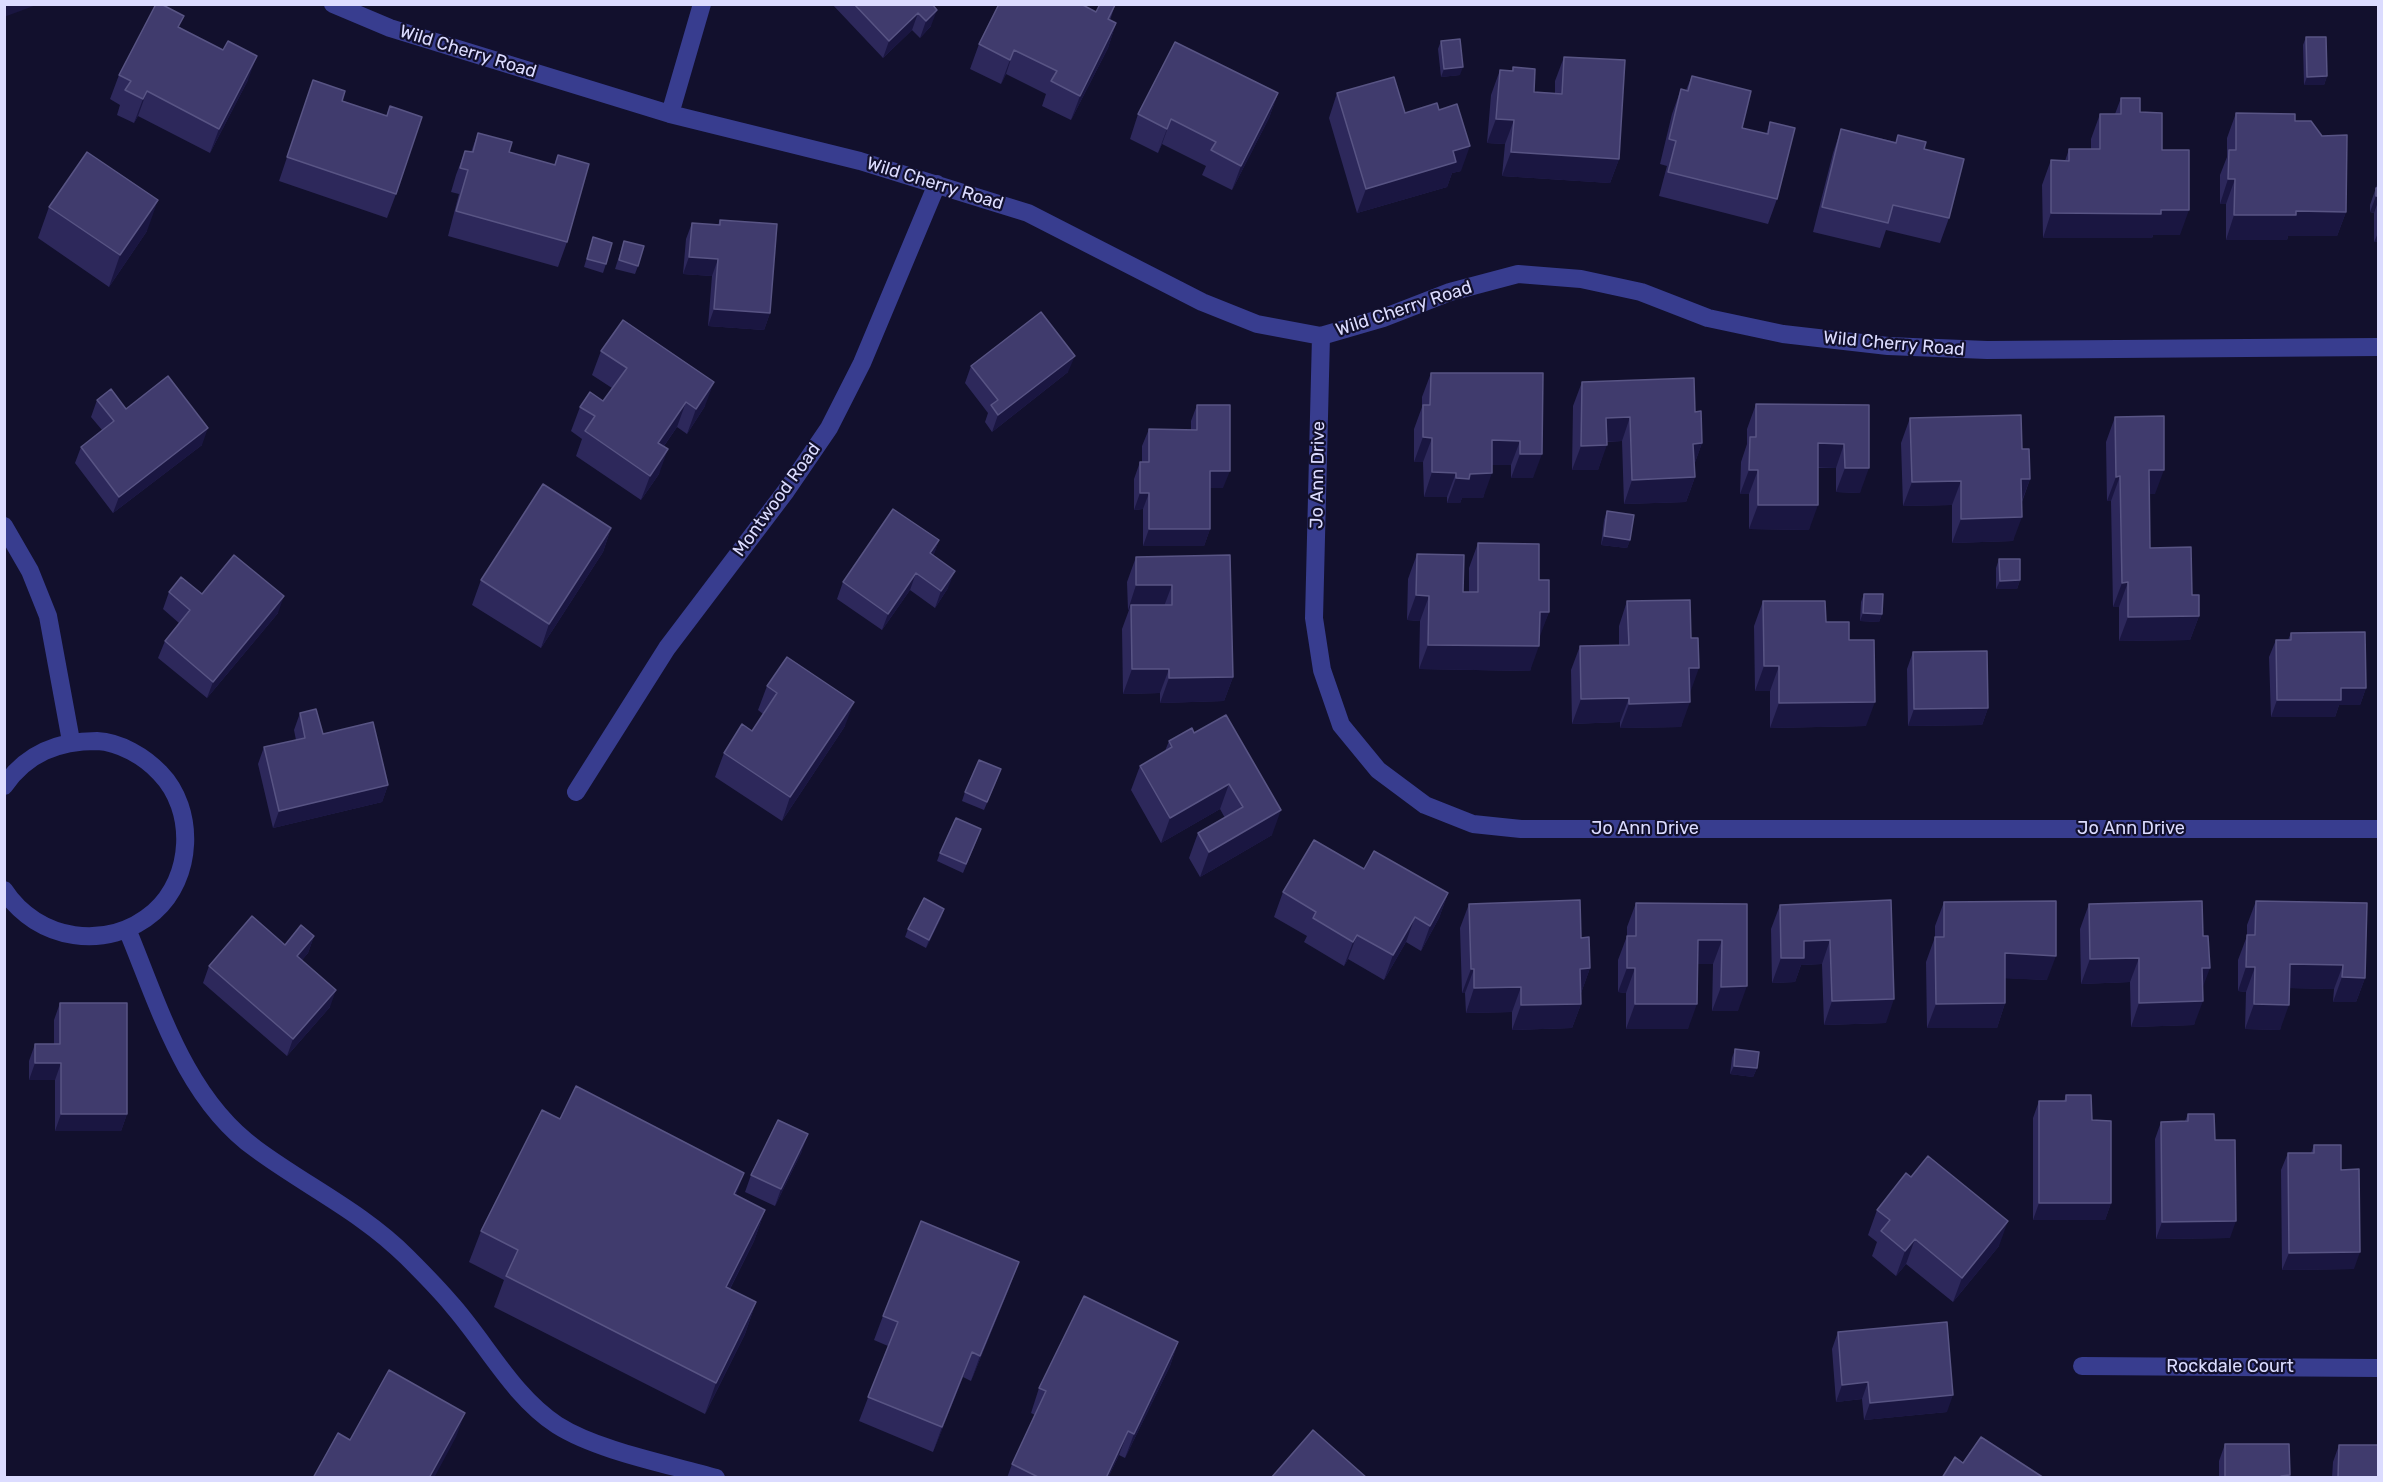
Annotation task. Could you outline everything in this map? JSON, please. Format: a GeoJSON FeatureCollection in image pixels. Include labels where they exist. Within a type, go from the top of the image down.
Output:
{"type":"FeatureCollection","features":[{"type":"Feature","properties":{"kind":"street","name":"Wild Cherry Road"},"geometry":{"type":"LineString","coordinates":[[333,4],[390,28],[670,114],[860,161],[1028,213],[1202,302],[1257,324],[1321,336],[1383,318],[1450,292],[1518,274],[1581,279],[1631,290],[1708,318],[1783,333],[1888,346],[1987,350],[2379,347]]}},
{"type":"Feature","properties":{"kind":"street"},"geometry":{"type":"LineString","coordinates":[[670,114],[702,4]]}},
{"type":"Feature","properties":{"kind":"street","name":"Montwood Road"},"geometry":{"type":"LineString","coordinates":[[576,792],[667,648],[786,491],[829,428],[862,363],[937,184]]}},
{"type":"Feature","properties":{"kind":"street","name":"Jo Ann Drive"},"geometry":{"type":"LineString","coordinates":[[1321,336],[1314,618],[1322,670],[1341,725],[1378,770],[1425,805],[1473,824],[1521,829],[2379,829]]}},
{"type":"Feature","properties":{"kind":"street"},"geometry":{"type":"LineString","coordinates":[[4,526],[30,571],[48,616],[71,741]]}},
{"type":"Feature","properties":{"kind":"street"},"geometry":{"type":"LineString","coordinates":[[4,786],[14,772],[38,752],[71,741],[107,742],[147,760],[168,782],[184,817],[186,849],[174,886],[155,912],[127,929],[94,937],[70,936],[43,927],[13,903],[4,890]]}},
{"type":"Feature","properties":{"kind":"street"},"geometry":{"type":"LineString","coordinates":[[127,929],[170,1036],[194,1081],[224,1121],[255,1149],[366,1221],[406,1256],[453,1306],[531,1404],[558,1425],[600,1444],[716,1478]]}},
{"type":"Feature","properties":{"kind":"street","name":"Rockdale Court"},"geometry":{"type":"LineString","coordinates":[[2082,1366],[2379,1368]]}},
{"type":"Feature","properties":{"kind":"building"},"geometry":{"type":"Polygon","coordinates":[[[156,4],[161,4],[184,16],[178,27],[223,50],[228,41],[257,56],[219,129],[147,91],[143,99],[125,90],[131,81],[119,75],[156,4]]]}},
{"type":"Feature","properties":{"kind":"building"},"geometry":{"type":"Polygon","coordinates":[[[854,4],[932,4],[937,10],[926,21],[918,13],[889,41],[854,4]]]}},
{"type":"Feature","properties":{"kind":"building"},"geometry":{"type":"Polygon","coordinates":[[[999,4],[1081,4],[1096,12],[1100,4],[1115,5],[1108,19],[1116,23],[1080,96],[1051,81],[1057,71],[1014,50],[1010,60],[979,44],[999,4]]]}},
{"type":"Feature","properties":{"kind":"building"},"geometry":{"type":"Polygon","coordinates":[[[2306,37],[2326,37],[2327,76],[2307,77],[2306,37]]]}},
{"type":"Feature","properties":{"kind":"building"},"geometry":{"type":"Polygon","coordinates":[[[1460,39],[1463,67],[1444,69],[1441,41],[1460,39]]]}},
{"type":"Feature","properties":{"kind":"building"},"geometry":{"type":"Polygon","coordinates":[[[1175,42],[1278,93],[1241,166],[1211,150],[1216,142],[1171,119],[1167,129],[1138,114],[1175,42]]]}},
{"type":"Feature","properties":{"kind":"building"},"geometry":{"type":"Polygon","coordinates":[[[1564,57],[1625,60],[1619,159],[1511,152],[1514,120],[1496,119],[1500,70],[1513,71],[1513,67],[1535,69],[1534,92],[1562,94],[1564,57]]]}},
{"type":"Feature","properties":{"kind":"building"},"geometry":{"type":"Polygon","coordinates":[[[1692,76],[1751,91],[1742,128],[1768,134],[1770,122],[1795,128],[1777,199],[1668,172],[1676,141],[1669,139],[1681,89],[1688,91],[1692,76]]]}},
{"type":"Feature","properties":{"kind":"building"},"geometry":{"type":"Polygon","coordinates":[[[1394,77],[1405,113],[1437,103],[1439,110],[1457,104],[1470,146],[1453,151],[1456,162],[1366,189],[1337,93],[1394,77]]]}},
{"type":"Feature","properties":{"kind":"building"},"geometry":{"type":"Polygon","coordinates":[[[313,80],[345,91],[342,101],[387,116],[390,106],[422,117],[396,194],[287,157],[313,80]]]}},
{"type":"Feature","properties":{"kind":"building"},"geometry":{"type":"Polygon","coordinates":[[[2121,98],[2140,98],[2140,112],[2162,113],[2162,150],[2189,150],[2189,210],[2161,210],[2161,214],[2051,213],[2051,160],[2069,161],[2069,149],[2100,149],[2100,114],[2121,114],[2121,98]]]}},
{"type":"Feature","properties":{"kind":"building"},"geometry":{"type":"Polygon","coordinates":[[[2236,113],[2295,114],[2295,121],[2311,121],[2322,136],[2347,135],[2346,212],[2296,211],[2296,215],[2234,215],[2235,179],[2228,179],[2229,150],[2236,150],[2236,113]]]}},
{"type":"Feature","properties":{"kind":"building"},"geometry":{"type":"Polygon","coordinates":[[[1841,129],[1896,143],[1898,135],[1926,142],[1924,149],[1964,159],[1949,218],[1893,205],[1888,223],[1822,207],[1841,129]]]}},
{"type":"Feature","properties":{"kind":"building"},"geometry":{"type":"Polygon","coordinates":[[[478,133],[512,142],[509,152],[555,165],[558,155],[589,164],[567,242],[456,211],[468,170],[460,168],[465,151],[473,152],[478,133]]]}},
{"type":"Feature","properties":{"kind":"building"},"geometry":{"type":"Polygon","coordinates":[[[87,152],[158,200],[120,255],[49,207],[87,152]]]}},
{"type":"Feature","properties":{"kind":"building"},"geometry":{"type":"Polygon","coordinates":[[[2376,188],[2379,188],[2379,196],[2376,196],[2376,188]]]}},
{"type":"Feature","properties":{"kind":"building"},"geometry":{"type":"Polygon","coordinates":[[[720,220],[777,224],[770,313],[714,309],[718,259],[689,257],[692,223],[720,225],[720,220]]]}},
{"type":"Feature","properties":{"kind":"building"},"geometry":{"type":"Polygon","coordinates":[[[593,237],[612,243],[606,264],[587,259],[593,237]]]}},
{"type":"Feature","properties":{"kind":"building"},"geometry":{"type":"Polygon","coordinates":[[[624,241],[644,246],[638,266],[619,260],[624,241]]]}},
{"type":"Feature","properties":{"kind":"building"},"geometry":{"type":"Polygon","coordinates":[[[1041,312],[1075,356],[998,415],[991,405],[998,400],[971,366],[1041,312]]]}},
{"type":"Feature","properties":{"kind":"building"},"geometry":{"type":"Polygon","coordinates":[[[623,320],[714,382],[696,409],[686,402],[658,443],[668,449],[650,476],[585,431],[595,416],[580,407],[590,392],[603,401],[627,368],[601,351],[623,320]]]}},
{"type":"Feature","properties":{"kind":"building"},"geometry":{"type":"Polygon","coordinates":[[[1431,373],[1543,373],[1542,454],[1520,454],[1520,441],[1492,440],[1492,473],[1470,474],[1469,479],[1456,478],[1456,473],[1432,472],[1432,438],[1423,437],[1423,405],[1430,405],[1431,373]]]}},
{"type":"Feature","properties":{"kind":"building"},"geometry":{"type":"Polygon","coordinates":[[[168,376],[208,428],[119,497],[81,447],[114,421],[97,400],[111,389],[126,409],[168,376]]]}},
{"type":"Feature","properties":{"kind":"building"},"geometry":{"type":"Polygon","coordinates":[[[1694,378],[1695,412],[1701,411],[1702,443],[1693,444],[1695,477],[1632,480],[1630,417],[1606,418],[1607,445],[1581,446],[1582,382],[1694,378]]]}},
{"type":"Feature","properties":{"kind":"building"},"geometry":{"type":"Polygon","coordinates":[[[1756,404],[1869,405],[1869,468],[1845,468],[1844,444],[1818,443],[1818,505],[1758,505],[1758,470],[1749,470],[1750,437],[1756,437],[1756,404]]]}},
{"type":"Feature","properties":{"kind":"building"},"geometry":{"type":"Polygon","coordinates":[[[1197,405],[1230,405],[1230,471],[1210,471],[1210,529],[1149,529],[1149,493],[1140,493],[1140,462],[1149,462],[1149,429],[1197,430],[1197,405]]]}},
{"type":"Feature","properties":{"kind":"building"},"geometry":{"type":"Polygon","coordinates":[[[2021,415],[2022,449],[2029,449],[2030,479],[2021,479],[2022,517],[1961,519],[1961,481],[1912,482],[1910,418],[2021,415]]]}},
{"type":"Feature","properties":{"kind":"building"},"geometry":{"type":"Polygon","coordinates":[[[2164,416],[2164,470],[2149,470],[2150,548],[2191,547],[2192,595],[2199,595],[2199,616],[2128,617],[2128,582],[2122,583],[2120,476],[2116,477],[2115,417],[2164,416]]]}},
{"type":"Feature","properties":{"kind":"building"},"geometry":{"type":"Polygon","coordinates":[[[543,484],[611,528],[549,624],[481,580],[543,484]]]}},
{"type":"Feature","properties":{"kind":"building"},"geometry":{"type":"Polygon","coordinates":[[[893,509],[939,540],[930,553],[955,571],[941,591],[916,573],[888,614],[843,582],[893,509]]]}},
{"type":"Feature","properties":{"kind":"building"},"geometry":{"type":"Polygon","coordinates":[[[1607,511],[1634,515],[1630,540],[1604,536],[1607,511]]]}},
{"type":"Feature","properties":{"kind":"building"},"geometry":{"type":"Polygon","coordinates":[[[1478,543],[1539,544],[1539,580],[1549,580],[1549,612],[1540,612],[1539,646],[1428,645],[1429,596],[1416,595],[1417,554],[1464,555],[1463,592],[1478,592],[1478,543]]]}},
{"type":"Feature","properties":{"kind":"building"},"geometry":{"type":"Polygon","coordinates":[[[234,555],[284,596],[213,682],[165,641],[190,610],[169,592],[181,577],[202,594],[234,555]]]}},
{"type":"Feature","properties":{"kind":"building"},"geometry":{"type":"Polygon","coordinates":[[[1230,555],[1233,677],[1169,678],[1169,669],[1132,669],[1131,605],[1172,605],[1172,585],[1136,585],[1136,557],[1230,555]]]}},
{"type":"Feature","properties":{"kind":"building"},"geometry":{"type":"Polygon","coordinates":[[[1999,559],[2020,559],[2020,580],[2000,581],[1999,559]]]}},
{"type":"Feature","properties":{"kind":"building"},"geometry":{"type":"Polygon","coordinates":[[[1864,594],[1883,594],[1882,614],[1863,613],[1864,594]]]}},
{"type":"Feature","properties":{"kind":"building"},"geometry":{"type":"Polygon","coordinates":[[[1690,600],[1691,638],[1698,638],[1699,668],[1689,668],[1690,702],[1629,704],[1629,698],[1581,699],[1580,646],[1629,645],[1627,601],[1690,600]]]}},
{"type":"Feature","properties":{"kind":"building"},"geometry":{"type":"Polygon","coordinates":[[[1763,601],[1825,601],[1826,622],[1849,622],[1849,640],[1874,640],[1875,702],[1779,703],[1779,666],[1764,666],[1763,601]]]}},
{"type":"Feature","properties":{"kind":"building"},"geometry":{"type":"Polygon","coordinates":[[[2365,632],[2366,688],[2341,688],[2341,700],[2277,700],[2276,640],[2291,640],[2291,633],[2365,632]]]}},
{"type":"Feature","properties":{"kind":"building"},"geometry":{"type":"Polygon","coordinates":[[[1987,651],[1988,708],[1914,709],[1913,652],[1987,651]]]}},
{"type":"Feature","properties":{"kind":"building"},"geometry":{"type":"Polygon","coordinates":[[[787,657],[854,702],[790,797],[724,753],[742,724],[752,731],[777,693],[767,686],[787,657]]]}},
{"type":"Feature","properties":{"kind":"building"},"geometry":{"type":"Polygon","coordinates":[[[316,709],[323,734],[373,722],[388,785],[279,811],[264,747],[305,738],[300,713],[316,709]]]}},
{"type":"Feature","properties":{"kind":"building"},"geometry":{"type":"Polygon","coordinates":[[[1226,715],[1281,810],[1209,852],[1198,833],[1243,807],[1229,784],[1170,818],[1140,766],[1172,747],[1169,741],[1192,728],[1194,733],[1226,715]]]}},
{"type":"Feature","properties":{"kind":"building"},"geometry":{"type":"Polygon","coordinates":[[[979,760],[1001,769],[987,802],[965,792],[979,760]]]}},
{"type":"Feature","properties":{"kind":"building"},"geometry":{"type":"Polygon","coordinates":[[[956,818],[981,829],[966,864],[940,853],[956,818]]]}},
{"type":"Feature","properties":{"kind":"building"},"geometry":{"type":"Polygon","coordinates":[[[1314,840],[1364,869],[1374,851],[1448,893],[1430,926],[1415,917],[1393,955],[1357,935],[1353,942],[1313,918],[1316,912],[1283,892],[1314,840]]]}},
{"type":"Feature","properties":{"kind":"building"},"geometry":{"type":"Polygon","coordinates":[[[924,898],[944,909],[929,940],[908,929],[924,898]]]}},
{"type":"Feature","properties":{"kind":"building"},"geometry":{"type":"Polygon","coordinates":[[[1580,900],[1581,938],[1589,937],[1590,968],[1580,969],[1581,1004],[1521,1005],[1521,987],[1474,988],[1474,969],[1471,969],[1469,904],[1580,900]]]}},
{"type":"Feature","properties":{"kind":"building"},"geometry":{"type":"Polygon","coordinates":[[[1891,900],[1894,999],[1832,1001],[1830,940],[1804,941],[1804,958],[1781,958],[1780,905],[1891,900]]]}},
{"type":"Feature","properties":{"kind":"building"},"geometry":{"type":"Polygon","coordinates":[[[2056,901],[2056,956],[2005,953],[2005,1003],[1936,1004],[1935,937],[1944,937],[1944,902],[2056,901]]]}},
{"type":"Feature","properties":{"kind":"building"},"geometry":{"type":"Polygon","coordinates":[[[2202,901],[2203,936],[2208,936],[2210,968],[2202,968],[2203,1001],[2139,1003],[2139,958],[2090,959],[2089,904],[2202,901]]]}},
{"type":"Feature","properties":{"kind":"building"},"geometry":{"type":"Polygon","coordinates":[[[2256,901],[2367,903],[2365,978],[2342,977],[2343,965],[2290,964],[2289,1005],[2254,1004],[2255,967],[2246,967],[2247,935],[2255,935],[2256,901]]]}},
{"type":"Feature","properties":{"kind":"building"},"geometry":{"type":"Polygon","coordinates":[[[1636,903],[1747,904],[1747,986],[1721,987],[1722,940],[1698,940],[1697,1004],[1635,1004],[1635,968],[1627,968],[1627,936],[1636,936],[1636,903]]]}},
{"type":"Feature","properties":{"kind":"building"},"geometry":{"type":"Polygon","coordinates":[[[252,916],[285,945],[301,925],[314,936],[297,956],[336,990],[293,1039],[209,966],[252,916]]]}},
{"type":"Feature","properties":{"kind":"building"},"geometry":{"type":"Polygon","coordinates":[[[60,1003],[127,1003],[127,1114],[61,1114],[61,1063],[35,1063],[35,1044],[60,1044],[60,1003]]]}},
{"type":"Feature","properties":{"kind":"building"},"geometry":{"type":"Polygon","coordinates":[[[1735,1049],[1759,1052],[1757,1068],[1734,1066],[1735,1049]]]}},
{"type":"Feature","properties":{"kind":"building"},"geometry":{"type":"Polygon","coordinates":[[[576,1086],[744,1173],[734,1194],[765,1210],[726,1287],[756,1302],[716,1383],[506,1276],[518,1250],[481,1231],[542,1110],[560,1119],[576,1086]]]}},
{"type":"Feature","properties":{"kind":"building"},"geometry":{"type":"Polygon","coordinates":[[[2066,1095],[2091,1095],[2092,1120],[2111,1121],[2111,1203],[2039,1203],[2039,1101],[2066,1101],[2066,1095]]]}},
{"type":"Feature","properties":{"kind":"building"},"geometry":{"type":"Polygon","coordinates":[[[2188,1114],[2214,1114],[2215,1140],[2235,1140],[2236,1221],[2162,1222],[2161,1122],[2188,1121],[2188,1114]]]}},
{"type":"Feature","properties":{"kind":"building"},"geometry":{"type":"Polygon","coordinates":[[[778,1120],[808,1134],[781,1189],[751,1175],[778,1120]]]}},
{"type":"Feature","properties":{"kind":"building"},"geometry":{"type":"Polygon","coordinates":[[[2314,1145],[2341,1145],[2341,1170],[2359,1169],[2360,1252],[2289,1253],[2288,1153],[2314,1153],[2314,1145]]]}},
{"type":"Feature","properties":{"kind":"building"},"geometry":{"type":"Polygon","coordinates":[[[1928,1156],[2008,1221],[1962,1278],[1915,1239],[1905,1251],[1881,1231],[1890,1220],[1877,1210],[1906,1173],[1911,1177],[1928,1156]]]}},
{"type":"Feature","properties":{"kind":"building"},"geometry":{"type":"Polygon","coordinates":[[[921,1221],[1019,1262],[980,1356],[972,1352],[942,1427],[868,1397],[898,1322],[883,1316],[921,1221]]]}},
{"type":"Feature","properties":{"kind":"building"},"geometry":{"type":"Polygon","coordinates":[[[1084,1296],[1178,1342],[1134,1434],[1128,1431],[1106,1478],[1040,1478],[1012,1464],[1046,1391],[1039,1388],[1084,1296]]]}},
{"type":"Feature","properties":{"kind":"building"},"geometry":{"type":"Polygon","coordinates":[[[1947,1322],[1953,1395],[1870,1403],[1868,1382],[1842,1385],[1838,1332],[1947,1322]]]}},
{"type":"Feature","properties":{"kind":"building"},"geometry":{"type":"Polygon","coordinates":[[[389,1370],[465,1413],[429,1478],[313,1478],[338,1433],[350,1440],[389,1370]]]}},
{"type":"Feature","properties":{"kind":"building"},"geometry":{"type":"Polygon","coordinates":[[[1313,1430],[1367,1478],[1271,1478],[1313,1430]]]}},
{"type":"Feature","properties":{"kind":"building"},"geometry":{"type":"Polygon","coordinates":[[[1981,1437],[2044,1478],[1942,1478],[1955,1457],[1963,1463],[1981,1437]]]}},
{"type":"Feature","properties":{"kind":"building"},"geometry":{"type":"Polygon","coordinates":[[[2225,1444],[2289,1444],[2290,1475],[2281,1476],[2281,1478],[2225,1478],[2225,1444]]]}},
{"type":"Feature","properties":{"kind":"building"},"geometry":{"type":"Polygon","coordinates":[[[2339,1445],[2379,1445],[2379,1478],[2338,1477],[2339,1445]]]}}]}
